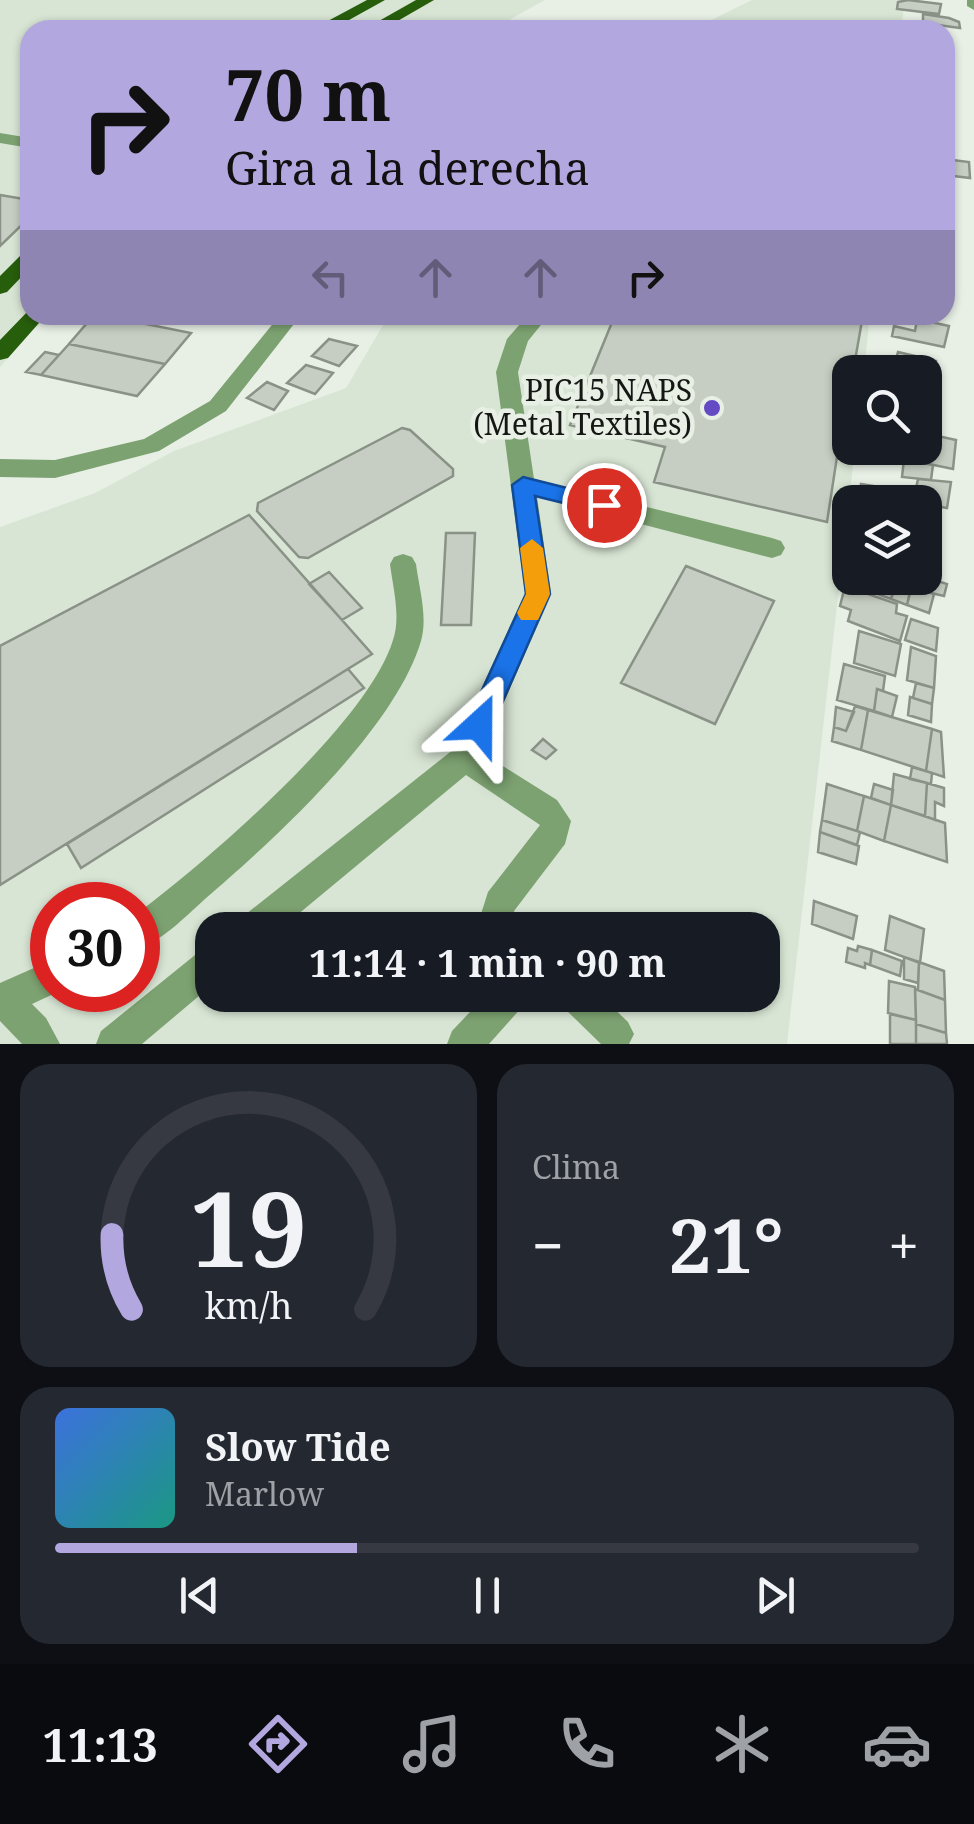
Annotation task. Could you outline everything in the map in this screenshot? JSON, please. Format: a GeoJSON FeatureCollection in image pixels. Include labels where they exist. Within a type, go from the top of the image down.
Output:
{"type":"FeatureCollection","features":[{"type":"Feature","properties":{"kind":"main road"},"geometry":{"type":"LineString","coordinates":[[339,20],[378,0]]}},
{"type":"Feature","properties":{"kind":"main road"},"geometry":{"type":"LineString","coordinates":[[390,20],[427,0]]}},
{"type":"Feature","properties":{"kind":"main road"},"geometry":{"type":"LineString","coordinates":[[0,288],[20,267]]}},
{"type":"Feature","properties":{"kind":"main road"},"geometry":{"type":"LineString","coordinates":[[0,353],[27,325]]}},
{"type":"Feature","properties":{"kind":"street"},"geometry":{"type":"LineString","coordinates":[[0,468],[54,469],[150,446],[218,406],[283,325]]}},
{"type":"Feature","properties":{"kind":"street"},"geometry":{"type":"LineString","coordinates":[[276,912],[464,758],[538,594],[508,372],[518,339],[530,325]]}},
{"type":"Feature","properties":{"kind":"street"},"geometry":{"type":"LineString","coordinates":[[523,485],[772,548]]}},
{"type":"Feature","properties":{"kind":"street"},"geometry":{"type":"LineString","coordinates":[[160,915],[202,881],[300,787],[354,728],[400,661],[408,638],[403,564]]}},
{"type":"Feature","properties":{"kind":"street"},"geometry":{"type":"LineString","coordinates":[[464,758],[546,810],[556,821],[554,834],[498,912]]}},
{"type":"Feature","properties":{"kind":"street"},"geometry":{"type":"LineString","coordinates":[[114,1044],[195,978]]}},
{"type":"Feature","properties":{"kind":"street"},"geometry":{"type":"LineString","coordinates":[[30,987],[2,1000],[42,1044]]}},
{"type":"Feature","properties":{"kind":"street"},"geometry":{"type":"LineString","coordinates":[[465,1044],[494,1012]]}},
{"type":"Feature","properties":{"kind":"street"},"geometry":{"type":"LineString","coordinates":[[593,1012],[616,1034]]}},
{"type":"Feature","properties":{"kind":"shaded area"},"geometry":{"type":"Polygon","coordinates":[[[0,0],[545,0],[509,20],[20,20],[20,325],[38,325],[0,367],[0,0]]]}},
{"type":"Feature","properties":{"kind":"shaded area"},"geometry":{"type":"Polygon","coordinates":[[[752,0],[905,0],[902,20],[711,20],[752,0]]]}},
{"type":"Feature","properties":{"kind":"shaded area"},"geometry":{"type":"Polygon","coordinates":[[[383,325],[869,325],[866,355],[832,355],[832,465],[853,465],[851,485],[832,485],[832,595],[838,595],[787,1044],[0,1044],[0,527],[95,493],[174,451],[346,388],[383,325]]]}},
{"type":"Feature","properties":{"kind":"building"},"geometry":{"type":"Polygon","coordinates":[[[898,2],[941,4],[939,14],[897,9],[898,2]]]}},
{"type":"Feature","properties":{"kind":"building"},"geometry":{"type":"Polygon","coordinates":[[[923,14],[954,20],[923,20],[923,14]]]}},
{"type":"Feature","properties":{"kind":"building"},"geometry":{"type":"Polygon","coordinates":[[[955,160],[969,162],[970,178],[955,176],[955,160]]]}},
{"type":"Feature","properties":{"kind":"building"},"geometry":{"type":"Polygon","coordinates":[[[0,195],[20,198],[20,227],[0,246],[0,195]]]}},
{"type":"Feature","properties":{"kind":"building"},"geometry":{"type":"Polygon","coordinates":[[[85,325],[151,325],[191,333],[165,364],[69,344],[85,325]]]}},
{"type":"Feature","properties":{"kind":"building","name":"PIC15 NAPS (Metal Textiles)"},"geometry":{"type":"Polygon","coordinates":[[[611,325],[861,325],[856,355],[832,355],[832,465],[836,465],[827,522],[654,482],[665,447],[570,425],[611,325]]]}},
{"type":"Feature","properties":{"kind":"building"},"geometry":{"type":"Polygon","coordinates":[[[916,325],[949,326],[944,347],[892,336],[894,326],[915,331],[916,325]]]}},
{"type":"Feature","properties":{"kind":"building"},"geometry":{"type":"Polygon","coordinates":[[[329,339],[357,346],[339,366],[312,356],[329,339]]]}},
{"type":"Feature","properties":{"kind":"building"},"geometry":{"type":"Polygon","coordinates":[[[69,344],[165,364],[137,396],[41,375],[69,344]]]}},
{"type":"Feature","properties":{"kind":"building"},"geometry":{"type":"Polygon","coordinates":[[[45,352],[59,355],[41,375],[26,372],[45,352]]]}},
{"type":"Feature","properties":{"kind":"building"},"geometry":{"type":"Polygon","coordinates":[[[306,365],[333,373],[315,394],[287,383],[306,365]]]}},
{"type":"Feature","properties":{"kind":"building"},"geometry":{"type":"Polygon","coordinates":[[[267,382],[288,391],[274,410],[247,398],[267,382]]]}},
{"type":"Feature","properties":{"kind":"building"},"geometry":{"type":"Polygon","coordinates":[[[402,428],[410,430],[453,469],[453,476],[308,558],[299,557],[257,511],[258,503],[402,428]]]}},
{"type":"Feature","properties":{"kind":"building"},"geometry":{"type":"Polygon","coordinates":[[[942,437],[956,440],[953,469],[934,465],[942,465],[942,437]]]}},
{"type":"Feature","properties":{"kind":"building"},"geometry":{"type":"Polygon","coordinates":[[[903,465],[933,465],[931,480],[902,477],[903,465]]]}},
{"type":"Feature","properties":{"kind":"building"},"geometry":{"type":"Polygon","coordinates":[[[918,479],[951,482],[947,508],[942,507],[942,485],[917,485],[918,479]]]}},
{"type":"Feature","properties":{"kind":"building"},"geometry":{"type":"Polygon","coordinates":[[[249,515],[372,654],[0,885],[0,646],[249,515]]]}},
{"type":"Feature","properties":{"kind":"building"},"geometry":{"type":"Polygon","coordinates":[[[446,533],[475,533],[471,625],[441,625],[446,533]]]}},
{"type":"Feature","properties":{"kind":"building"},"geometry":{"type":"Polygon","coordinates":[[[686,566],[774,601],[715,724],[621,683],[686,566]]]}},
{"type":"Feature","properties":{"kind":"building"},"geometry":{"type":"Polygon","coordinates":[[[329,572],[362,608],[342,620],[309,584],[329,572]]]}},
{"type":"Feature","properties":{"kind":"building"},"geometry":{"type":"Polygon","coordinates":[[[843,595],[871,595],[897,604],[896,613],[907,616],[900,641],[848,621],[851,610],[840,606],[843,595]]]}},
{"type":"Feature","properties":{"kind":"building"},"geometry":{"type":"Polygon","coordinates":[[[892,595],[910,595],[907,605],[891,599],[892,595]]]}},
{"type":"Feature","properties":{"kind":"building"},"geometry":{"type":"Polygon","coordinates":[[[909,595],[934,595],[929,613],[907,605],[909,595]]]}},
{"type":"Feature","properties":{"kind":"building"},"geometry":{"type":"Polygon","coordinates":[[[911,619],[938,628],[936,651],[905,640],[911,619]]]}},
{"type":"Feature","properties":{"kind":"building"},"geometry":{"type":"Polygon","coordinates":[[[859,631],[901,644],[895,676],[854,663],[859,631]]]}},
{"type":"Feature","properties":{"kind":"building"},"geometry":{"type":"Polygon","coordinates":[[[911,647],[936,656],[934,688],[907,680],[911,647]]]}},
{"type":"Feature","properties":{"kind":"building"},"geometry":{"type":"Polygon","coordinates":[[[844,664],[885,676],[883,691],[877,689],[874,711],[837,700],[844,664]]]}},
{"type":"Feature","properties":{"kind":"building"},"geometry":{"type":"Polygon","coordinates":[[[348,669],[364,688],[81,868],[67,844],[348,669]]]}},
{"type":"Feature","properties":{"kind":"building"},"geometry":{"type":"Polygon","coordinates":[[[916,683],[934,688],[932,704],[913,698],[916,683]]]}},
{"type":"Feature","properties":{"kind":"building"},"geometry":{"type":"Polygon","coordinates":[[[877,689],[897,696],[892,717],[874,711],[877,689]]]}},
{"type":"Feature","properties":{"kind":"building"},"geometry":{"type":"Polygon","coordinates":[[[910,697],[932,704],[931,722],[908,715],[910,697]]]}},
{"type":"Feature","properties":{"kind":"building"},"geometry":{"type":"Polygon","coordinates":[[[855,706],[868,710],[861,750],[832,741],[834,727],[846,731],[855,706]]]}},
{"type":"Feature","properties":{"kind":"building"},"geometry":{"type":"Polygon","coordinates":[[[836,707],[854,712],[846,731],[834,727],[836,707]]]}},
{"type":"Feature","properties":{"kind":"building"},"geometry":{"type":"Polygon","coordinates":[[[868,710],[932,729],[926,771],[861,750],[868,710]]]}},
{"type":"Feature","properties":{"kind":"building"},"geometry":{"type":"Polygon","coordinates":[[[932,729],[941,732],[944,777],[926,771],[932,729]]]}},
{"type":"Feature","properties":{"kind":"building"},"geometry":{"type":"Polygon","coordinates":[[[543,739],[556,750],[546,759],[532,750],[543,739]]]}},
{"type":"Feature","properties":{"kind":"building"},"geometry":{"type":"Polygon","coordinates":[[[912,767],[932,773],[931,784],[910,779],[912,767]]]}},
{"type":"Feature","properties":{"kind":"building"},"geometry":{"type":"Polygon","coordinates":[[[894,774],[927,783],[925,816],[891,805],[894,774]]]}},
{"type":"Feature","properties":{"kind":"building"},"geometry":{"type":"Polygon","coordinates":[[[927,783],[944,788],[944,806],[935,802],[935,820],[925,816],[927,783]]]}},
{"type":"Feature","properties":{"kind":"building"},"geometry":{"type":"Polygon","coordinates":[[[827,784],[864,796],[857,831],[822,820],[827,784]]]}},
{"type":"Feature","properties":{"kind":"building"},"geometry":{"type":"Polygon","coordinates":[[[874,784],[893,790],[891,805],[871,798],[874,784]]]}},
{"type":"Feature","properties":{"kind":"building"},"geometry":{"type":"Polygon","coordinates":[[[864,796],[891,805],[884,841],[857,831],[864,796]]]}},
{"type":"Feature","properties":{"kind":"building"},"geometry":{"type":"Polygon","coordinates":[[[891,805],[945,823],[947,862],[884,841],[891,805]]]}},
{"type":"Feature","properties":{"kind":"building"},"geometry":{"type":"Polygon","coordinates":[[[822,820],[860,832],[857,845],[820,832],[822,820]]]}},
{"type":"Feature","properties":{"kind":"building"},"geometry":{"type":"Polygon","coordinates":[[[820,832],[859,846],[856,864],[818,852],[820,832]]]}},
{"type":"Feature","properties":{"kind":"building"},"geometry":{"type":"Polygon","coordinates":[[[814,901],[857,916],[853,939],[812,924],[814,901]]]}},
{"type":"Feature","properties":{"kind":"building"},"geometry":{"type":"Polygon","coordinates":[[[890,916],[924,929],[920,963],[885,950],[890,916]]]}},
{"type":"Feature","properties":{"kind":"building"},"geometry":{"type":"Polygon","coordinates":[[[858,946],[872,950],[870,965],[865,963],[865,968],[846,962],[848,948],[857,951],[858,946]]]}},
{"type":"Feature","properties":{"kind":"building"},"geometry":{"type":"Polygon","coordinates":[[[872,950],[902,961],[900,976],[870,965],[872,950]]]}},
{"type":"Feature","properties":{"kind":"building"},"geometry":{"type":"Polygon","coordinates":[[[904,957],[919,962],[918,983],[904,979],[904,957]]]}},
{"type":"Feature","properties":{"kind":"building"},"geometry":{"type":"Polygon","coordinates":[[[919,962],[944,971],[945,1000],[918,990],[919,962]]]}},
{"type":"Feature","properties":{"kind":"building"},"geometry":{"type":"Polygon","coordinates":[[[889,981],[915,987],[916,1020],[888,1013],[889,981]]]}},
{"type":"Feature","properties":{"kind":"building"},"geometry":{"type":"Polygon","coordinates":[[[915,989],[945,1000],[946,1033],[916,1024],[915,989]]]}},
{"type":"Feature","properties":{"kind":"building"},"geometry":{"type":"Polygon","coordinates":[[[890,1014],[916,1020],[916,1044],[890,1044],[890,1014]]]}},
{"type":"Feature","properties":{"kind":"building"},"geometry":{"type":"Polygon","coordinates":[[[916,1024],[946,1033],[947,1044],[916,1044],[916,1024]]]}},
{"type":"Feature","properties":{"kind":"slow traffic"},"geometry":{"type":"LineString","coordinates":[[530,613],[538,594],[532,548]]}},
{"type":"Feature","properties":{"kind":"place","name":"PIC15 NAPS (Metal Textiles)"},"geometry":{"type":"Point","coordinates":[712,408]}},
{"type":"Feature","properties":{"kind":"route"},"geometry":{"type":"LineString","coordinates":[[479,725],[538,594],[523,485],[604,505]]}}]}
